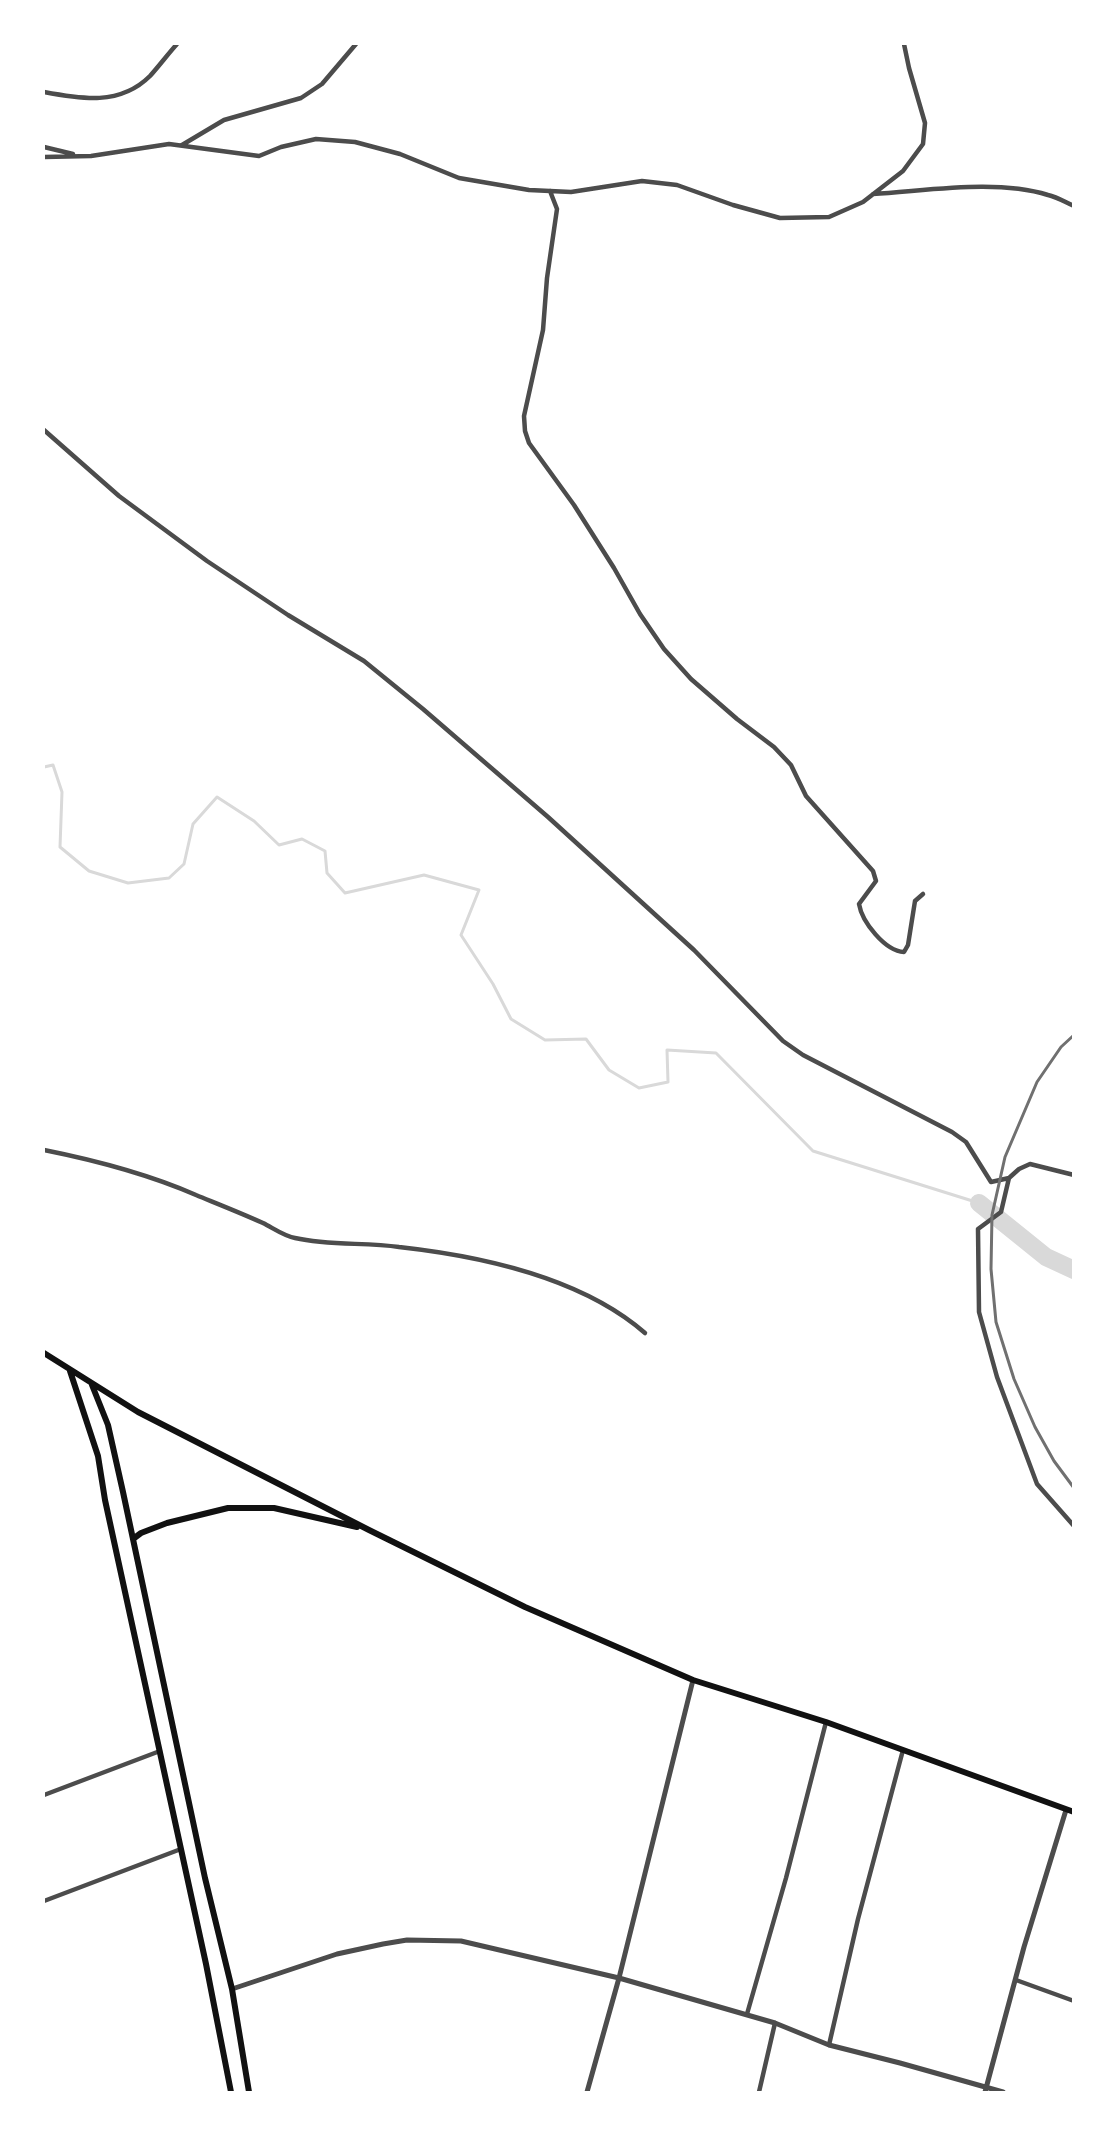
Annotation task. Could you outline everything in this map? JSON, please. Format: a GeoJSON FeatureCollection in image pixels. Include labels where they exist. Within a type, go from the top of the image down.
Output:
{"type":"FeatureCollection","features":[{"type":"Feature","properties":{"kind":"main road"},"geometry":{"type":"LineString","coordinates":[[44,1353],[138,1412],[369,1530],[525,1606],[693,1680],[826,1722],[1070,1811]]}},
{"type":"Feature","properties":{"kind":"main road"},"geometry":{"type":"LineString","coordinates":[[70,1370],[98,1456],[105,1500],[182,1849],[231,2092]]}},
{"type":"Feature","properties":{"kind":"main road"},"geometry":{"type":"LineString","coordinates":[[92,1384],[108,1425],[205,1878],[232,1989],[249,2092]]}},
{"type":"Feature","properties":{"kind":"main road"},"geometry":{"type":"LineString","coordinates":[[133,1539],[141,1533],[167,1523],[228,1508],[274,1508],[369,1530]]}},
{"type":"Feature","properties":{"kind":"street"},"geometry":{"type":"LineString","coordinates":[[44,92],[67,97],[104,99],[127,93],[149,77],[177,44]]}},
{"type":"Feature","properties":{"kind":"street"},"geometry":{"type":"LineString","coordinates":[[182,146],[224,120],[301,98],[322,84],[356,44]]}},
{"type":"Feature","properties":{"kind":"street"},"geometry":{"type":"LineString","coordinates":[[44,157],[91,156],[169,144],[259,156],[281,147],[316,139],[355,142],[400,154],[459,178],[529,190],[571,192],[642,182],[677,185],[733,205],[780,218],[830,217],[863,202],[903,171],[923,144],[925,123],[904,44]]}},
{"type":"Feature","properties":{"kind":"street"},"geometry":{"type":"LineString","coordinates":[[44,147],[78,155]]}},
{"type":"Feature","properties":{"kind":"street"},"geometry":{"type":"LineString","coordinates":[[873,194],[986,187],[1013,188],[1048,195],[1074,206]]}},
{"type":"Feature","properties":{"kind":"street"},"geometry":{"type":"LineString","coordinates":[[550,191],[557,209],[547,278],[543,330],[524,416],[529,443],[574,505],[640,614],[664,649],[699,686],[774,747],[791,765],[806,796],[873,871],[876,881],[859,904],[861,913],[879,937],[896,951],[904,952],[908,945],[915,902],[923,894]]}},
{"type":"Feature","properties":{"kind":"street"},"geometry":{"type":"LineString","coordinates":[[44,430],[128,503],[269,603],[364,661],[423,709],[548,817],[694,950],[783,1041],[804,1055],[952,1132],[966,1142],[991,1182],[1009,1178],[1019,1169],[1030,1164],[1074,1175]]}},
{"type":"Feature","properties":{"kind":"street"},"geometry":{"type":"LineString","coordinates":[[44,1150],[74,1156],[189,1192],[262,1222],[293,1238],[336,1244],[398,1246],[528,1272],[583,1293],[636,1325],[645,1333]]}},
{"type":"Feature","properties":{"kind":"street"},"geometry":{"type":"LineString","coordinates":[[1009,1178],[1001,1212],[978,1229],[979,1312],[997,1377],[1037,1484],[1074,1526]]}},
{"type":"Feature","properties":{"kind":"street"},"geometry":{"type":"LineString","coordinates":[[587,2092],[619,1978],[693,1680]]}},
{"type":"Feature","properties":{"kind":"street"},"geometry":{"type":"LineString","coordinates":[[747,2014],[786,1878],[826,1722]]}},
{"type":"Feature","properties":{"kind":"street"},"geometry":{"type":"LineString","coordinates":[[829,2045],[858,1918],[903,1750]]}},
{"type":"Feature","properties":{"kind":"street"},"geometry":{"type":"LineString","coordinates":[[44,1795],[160,1751]]}},
{"type":"Feature","properties":{"kind":"street"},"geometry":{"type":"LineString","coordinates":[[986,2090],[1024,1947],[1070,1811]]}},
{"type":"Feature","properties":{"kind":"street"},"geometry":{"type":"LineString","coordinates":[[44,1901],[182,1849]]}},
{"type":"Feature","properties":{"kind":"street"},"geometry":{"type":"LineString","coordinates":[[232,1989],[337,1954],[407,1940],[461,1941],[619,1978],[776,2023],[829,2045],[986,2090],[1003,2092]]}},
{"type":"Feature","properties":{"kind":"street"},"geometry":{"type":"LineString","coordinates":[[1016,1980],[1074,2001]]}},
{"type":"Feature","properties":{"kind":"street"},"geometry":{"type":"LineString","coordinates":[[759,2092],[776,2023]]}},
{"type":"Feature","properties":{"kind":"waterway"},"geometry":{"type":"LineString","coordinates":[[44,767],[53,765],[62,792],[60,847],[89,871],[128,883],[169,878],[184,864],[193,824],[217,797],[254,821],[279,845],[302,839],[325,851],[327,873],[345,893],[424,875],[479,890],[461,935],[493,984],[511,1019],[545,1040],[586,1039],[609,1070],[639,1088],[668,1082],[667,1050],[716,1053],[813,1151],[979,1203]]}},
{"type":"Feature","properties":{"kind":"waterway"},"geometry":{"type":"LineString","coordinates":[[979,1203],[1046,1257],[1074,1270]]}},
{"type":"Feature","properties":{"kind":"railway"},"geometry":{"type":"LineString","coordinates":[[1074,1035],[1061,1047],[1037,1082],[1005,1157],[992,1215],[991,1269],[996,1322],[1014,1379],[1035,1427],[1054,1461],[1074,1488]]}}]}
